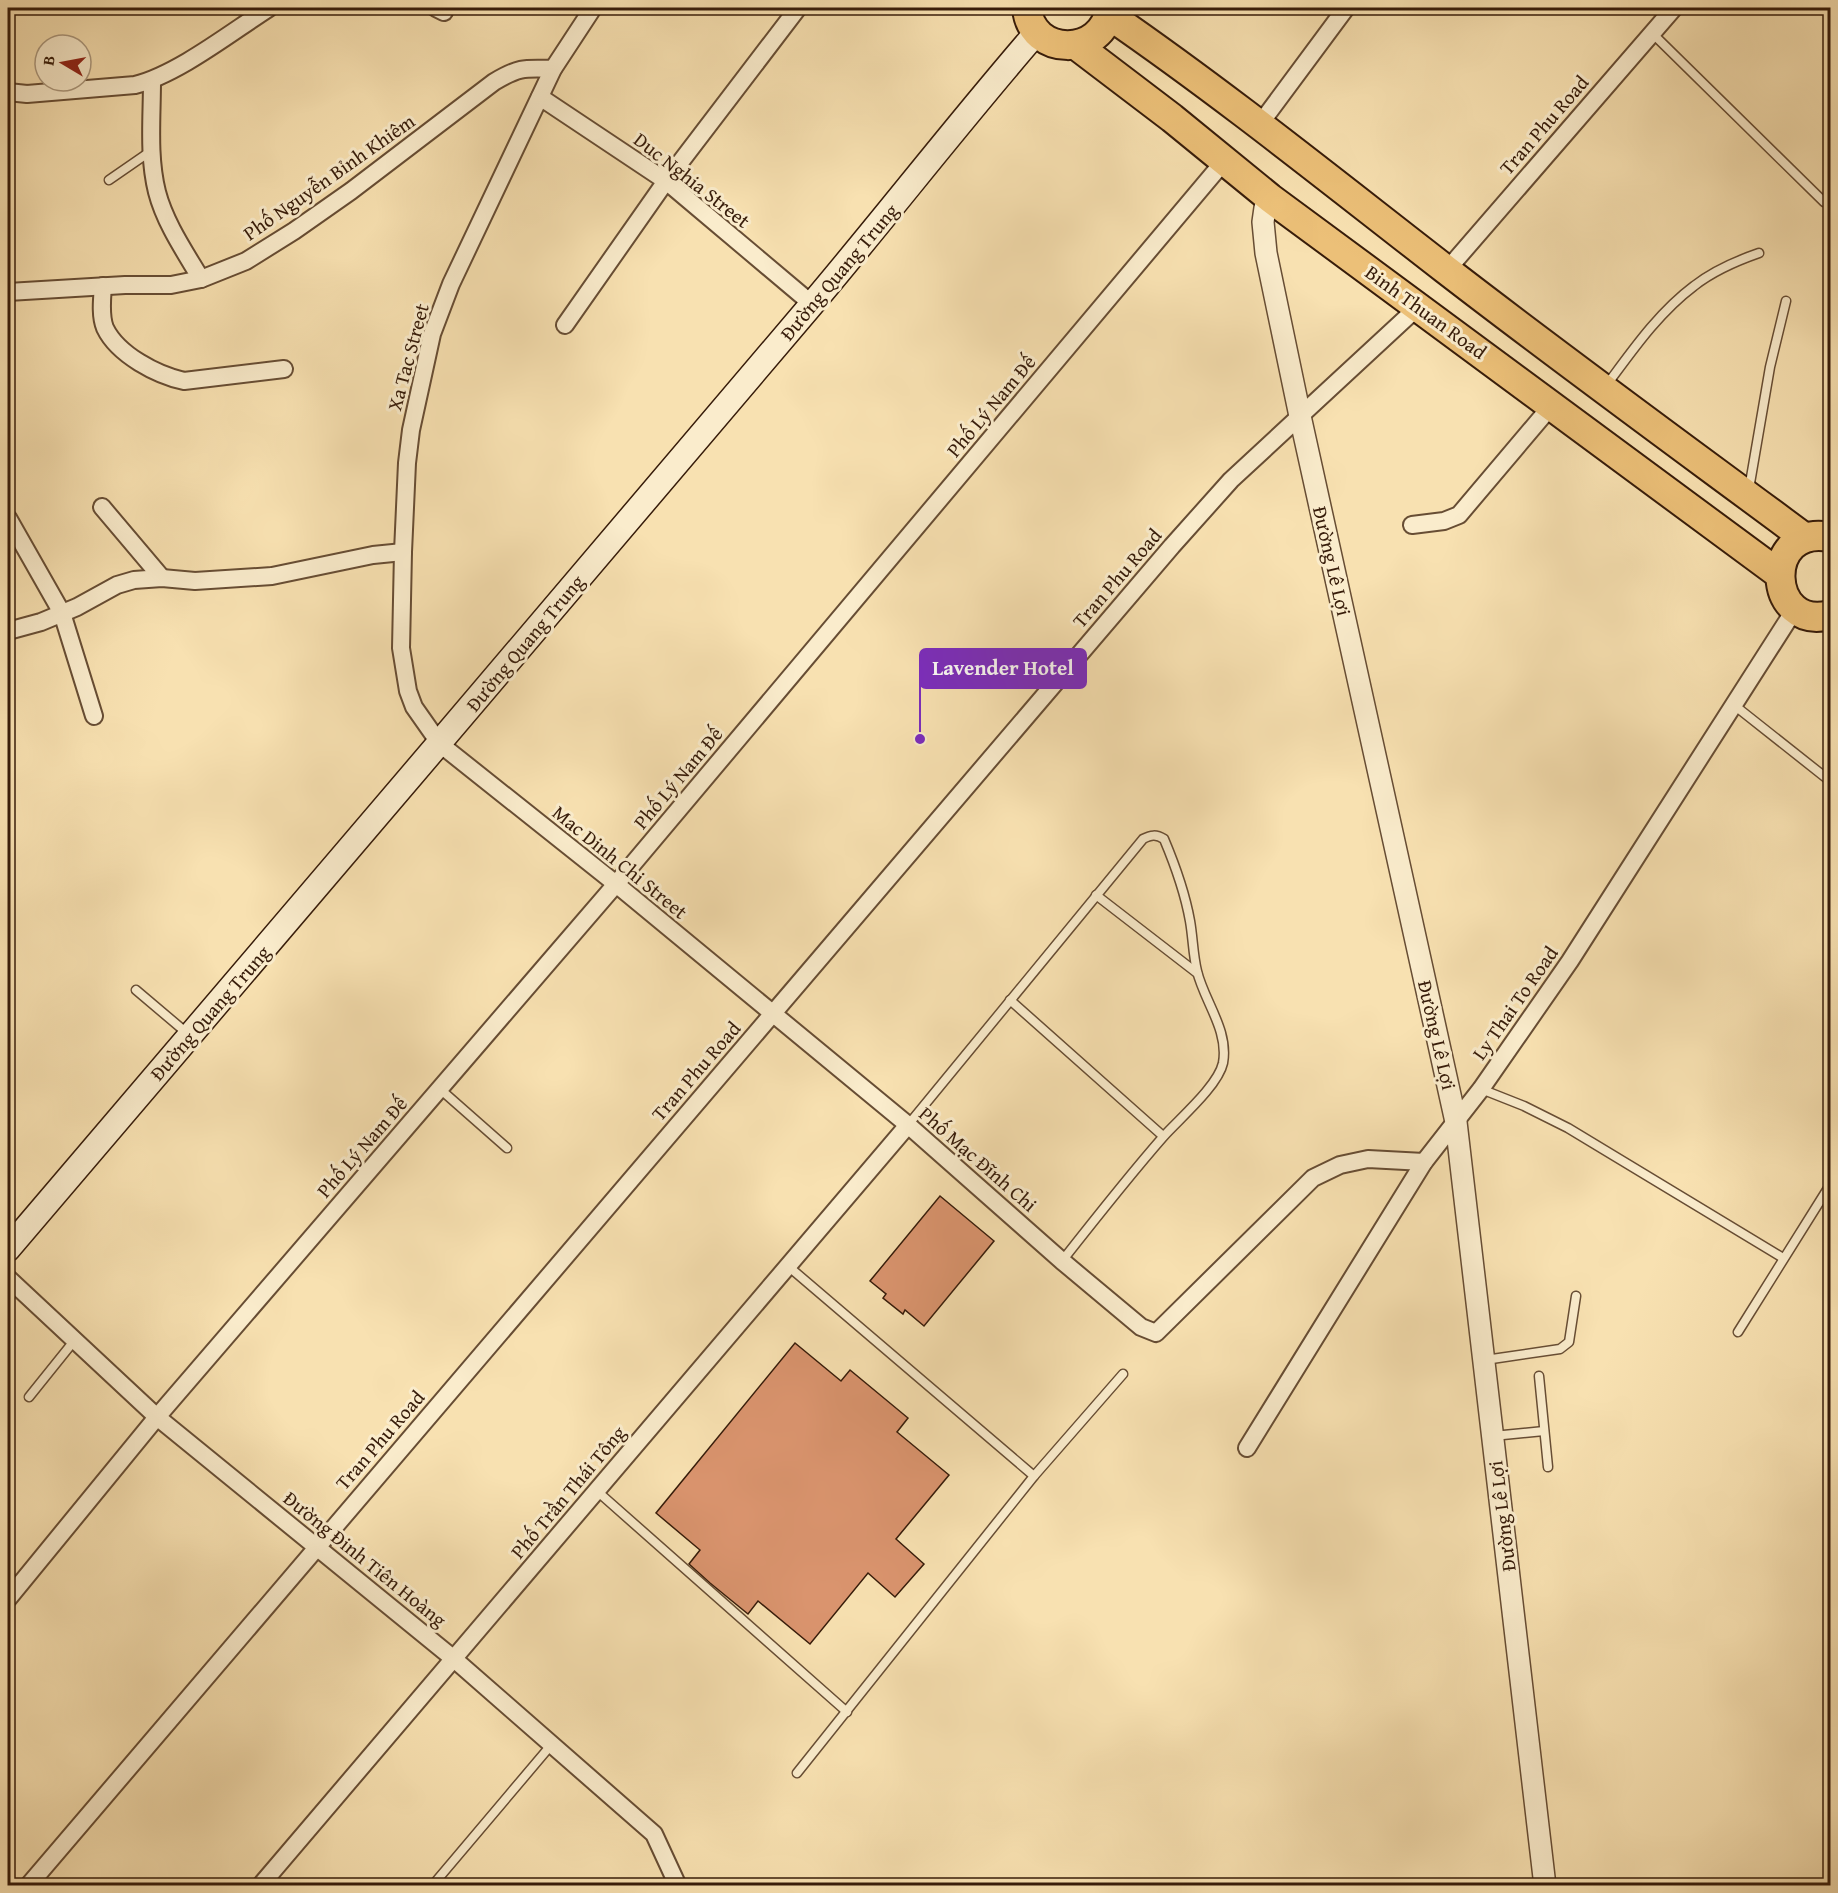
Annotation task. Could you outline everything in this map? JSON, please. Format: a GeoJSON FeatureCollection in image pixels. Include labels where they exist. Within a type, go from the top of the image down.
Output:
{"type":"FeatureCollection","features":[{"type":"Feature","properties":{"kind":"highway"},"geometry":{"type":"LineString","coordinates":[[1028,15],[1055,44],[1076,45],[1088,41],[1097,34],[1104,26],[1109,11],[1260,124],[1604,389],[1748,495],[1818,537]]}},
{"type":"Feature","properties":{"kind":"highway","name":"Binh Thuan Road"},"geometry":{"type":"LineString","coordinates":[[1076,45],[1226,160],[1270,198],[1779,574]]}},
{"type":"Feature","properties":{"kind":"highway"},"geometry":{"type":"LineString","coordinates":[[1818,537],[1795,544],[1781,563],[1779,574],[1781,588],[1786,599],[1796,609],[1815,616],[1829,617]]}},
{"type":"Feature","properties":{"kind":"main road","name":"Đường Quang Trung"},"geometry":{"type":"LineString","coordinates":[[8,1249],[812,304],[990,86],[1028,15]]}},
{"type":"Feature","properties":{"kind":"street"},"geometry":{"type":"LineString","coordinates":[[8,92],[27,94],[135,85],[152,81],[182,65],[269,8]]}},
{"type":"Feature","properties":{"kind":"street","name":"Xa Tac Street"},"geometry":{"type":"LineString","coordinates":[[440,744],[414,707],[404,674],[401,648],[407,463],[411,430],[432,334],[451,284],[553,69],[594,8]]}},
{"type":"Feature","properties":{"kind":"street"},"geometry":{"type":"LineString","coordinates":[[565,325],[666,181],[798,8]]}},
{"type":"Feature","properties":{"kind":"street"},"geometry":{"type":"LineString","coordinates":[[1260,124],[1346,8]]}},
{"type":"Feature","properties":{"kind":"street","name":"Tran Phu Road"},"geometry":{"type":"LineString","coordinates":[[1447,270],[1674,8]]}},
{"type":"Feature","properties":{"kind":"street","name":"Phố Nguyễn Bỉnh Khiêm"},"geometry":{"type":"LineString","coordinates":[[8,292],[102,286],[171,285],[201,279],[246,261],[360,185],[494,82],[512,71],[526,68],[553,69]]}},
{"type":"Feature","properties":{"kind":"street"},"geometry":{"type":"LineString","coordinates":[[152,81],[152,166],[157,194],[164,212],[201,279]]}},
{"type":"Feature","properties":{"kind":"street","name":"Duc Nghia Street"},"geometry":{"type":"LineString","coordinates":[[540,97],[666,181],[812,304]]}},
{"type":"Feature","properties":{"kind":"street","name":"Phố Lý Nam Đế"},"geometry":{"type":"LineString","coordinates":[[8,1599],[157,1417],[616,885],[1226,160]]}},
{"type":"Feature","properties":{"kind":"street","name":"Đường Lê Lợi"},"geometry":{"type":"LineString","coordinates":[[1270,198],[1265,208],[1263,222],[1266,253],[1456,1122],[1545,1886]]}},
{"type":"Feature","properties":{"kind":"street"},"geometry":{"type":"LineString","coordinates":[[102,286],[102,316],[105,327],[113,340],[128,354],[170,378],[184,381],[284,369]]}},
{"type":"Feature","properties":{"kind":"street","name":"Tran Phu Road"},"geometry":{"type":"LineString","coordinates":[[28,1886],[1172,546],[1231,480],[1419,306]]}},
{"type":"Feature","properties":{"kind":"street"},"geometry":{"type":"LineString","coordinates":[[1412,525],[1444,521],[1459,515],[1552,405]]}},
{"type":"Feature","properties":{"kind":"street"},"geometry":{"type":"LineString","coordinates":[[102,507],[162,578]]}},
{"type":"Feature","properties":{"kind":"street"},"geometry":{"type":"LineString","coordinates":[[9,518],[62,613],[94,716]]}},
{"type":"Feature","properties":{"kind":"street"},"geometry":{"type":"LineString","coordinates":[[8,631],[23,628],[62,613],[117,585],[134,580],[162,578],[195,581],[272,576],[373,555],[403,552]]}},
{"type":"Feature","properties":{"kind":"street","name":"Ly Thai To Road"},"geometry":{"type":"LineString","coordinates":[[1246,1448],[1424,1162],[1481,1089],[1570,961],[1796,609]]}},
{"type":"Feature","properties":{"kind":"street","name":"Mac Dinh Chi Street"},"geometry":{"type":"LineString","coordinates":[[440,744],[774,1014]]}},
{"type":"Feature","properties":{"kind":"street","name":"Phố Mạc Đĩnh Chi"},"geometry":{"type":"LineString","coordinates":[[774,1014],[908,1125],[1062,1261],[1141,1327],[1156,1333],[1313,1178],[1340,1165],[1368,1159],[1424,1162]]}},
{"type":"Feature","properties":{"kind":"street","name":"Phố Trần Thái Tông"},"geometry":{"type":"LineString","coordinates":[[260,1886],[908,1125]]}},
{"type":"Feature","properties":{"kind":"street","name":"Đường Đinh Tiên Hoàng"},"geometry":{"type":"LineString","coordinates":[[8,1278],[157,1417],[454,1659],[654,1834],[678,1886]]}},
{"type":"Feature","properties":{"kind":"lane"},"geometry":{"type":"LineString","coordinates":[[1652,33],[1824,202]]}},
{"type":"Feature","properties":{"kind":"lane"},"geometry":{"type":"LineString","coordinates":[[110,180],[152,151]]}},
{"type":"Feature","properties":{"kind":"lane"},"geometry":{"type":"LineString","coordinates":[[1604,389],[1648,330],[1693,286],[1730,264],[1759,253]]}},
{"type":"Feature","properties":{"kind":"lane"},"geometry":{"type":"LineString","coordinates":[[1748,495],[1770,368],[1786,300]]}},
{"type":"Feature","properties":{"kind":"lane"},"geometry":{"type":"LineString","coordinates":[[1734,705],[1830,781]]}},
{"type":"Feature","properties":{"kind":"lane"},"geometry":{"type":"LineString","coordinates":[[908,1125],[1143,839],[1150,835],[1157,835],[1164,839],[1190,920],[1197,973],[1213,1007],[1220,1031],[1223,1064],[1208,1088],[1163,1136],[1062,1261]]}},
{"type":"Feature","properties":{"kind":"lane"},"geometry":{"type":"LineString","coordinates":[[1096,895],[1197,973]]}},
{"type":"Feature","properties":{"kind":"lane"},"geometry":{"type":"LineString","coordinates":[[136,990],[190,1036]]}},
{"type":"Feature","properties":{"kind":"lane"},"geometry":{"type":"LineString","coordinates":[[1010,1000],[1163,1136]]}},
{"type":"Feature","properties":{"kind":"lane"},"geometry":{"type":"LineString","coordinates":[[440,1089],[507,1148]]}},
{"type":"Feature","properties":{"kind":"lane"},"geometry":{"type":"LineString","coordinates":[[1481,1089],[1524,1106],[1568,1128],[1783,1258]]}},
{"type":"Feature","properties":{"kind":"lane"},"geometry":{"type":"LineString","coordinates":[[1738,1332],[1830,1185]]}},
{"type":"Feature","properties":{"kind":"lane"},"geometry":{"type":"LineString","coordinates":[[788,1266],[1034,1476]]}},
{"type":"Feature","properties":{"kind":"lane"},"geometry":{"type":"LineString","coordinates":[[1485,1360],[1560,1349],[1569,1342],[1576,1296]]}},
{"type":"Feature","properties":{"kind":"lane"},"geometry":{"type":"LineString","coordinates":[[29,1397],[74,1341]]}},
{"type":"Feature","properties":{"kind":"lane"},"geometry":{"type":"LineString","coordinates":[[797,1773],[1034,1476],[1123,1374]]}},
{"type":"Feature","properties":{"kind":"lane"},"geometry":{"type":"LineString","coordinates":[[1539,1376],[1548,1467]]}},
{"type":"Feature","properties":{"kind":"lane"},"geometry":{"type":"LineString","coordinates":[[1493,1437],[1544,1431]]}},
{"type":"Feature","properties":{"kind":"lane"},"geometry":{"type":"LineString","coordinates":[[597,1491],[847,1712]]}},
{"type":"Feature","properties":{"kind":"lane"},"geometry":{"type":"LineString","coordinates":[[432,1886],[552,1744]]}},
{"type":"Feature","properties":{"kind":"building"},"geometry":{"type":"Polygon","coordinates":[[[940,1196],[994,1241],[924,1326],[905,1310],[903,1314],[883,1298],[886,1294],[870,1281],[940,1196]]]}},
{"type":"Feature","properties":{"kind":"building"},"geometry":{"type":"Polygon","coordinates":[[[795,1343],[841,1381],[850,1370],[908,1418],[897,1432],[949,1475],[896,1539],[924,1564],[895,1597],[868,1573],[810,1644],[758,1601],[748,1614],[710,1583],[689,1564],[700,1550],[656,1513],[795,1343]]]}},
{"type":"Feature","properties":{"kind":"place","name":"Lavender Hotel"},"geometry":{"type":"Point","coordinates":[920,739]}}]}
